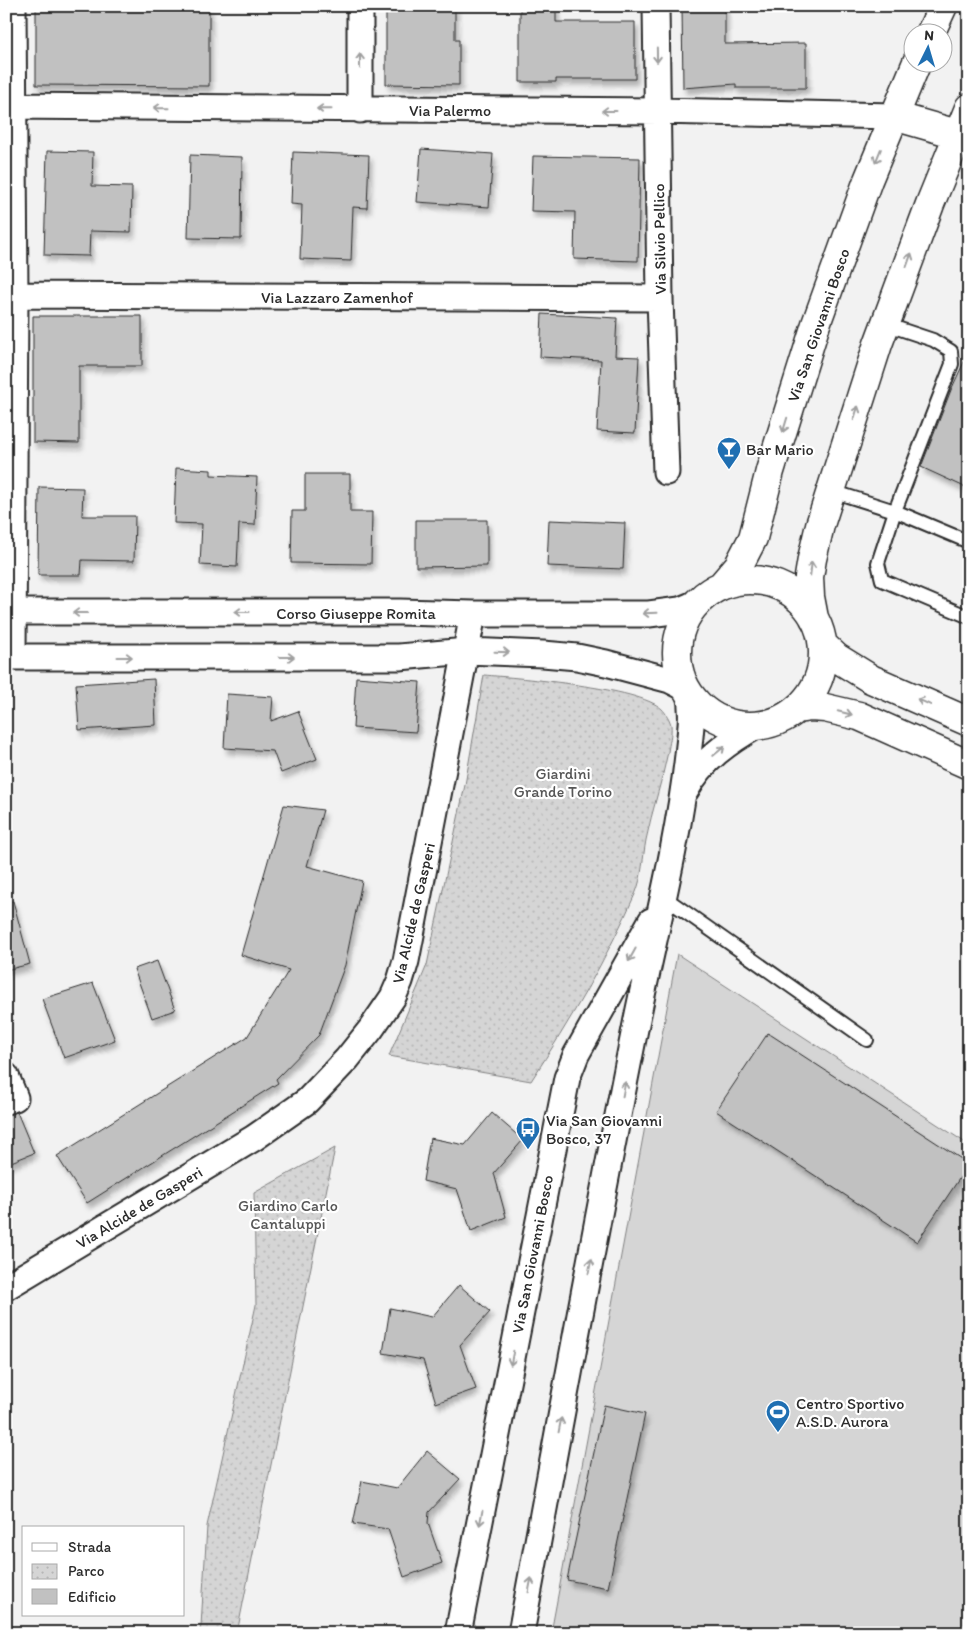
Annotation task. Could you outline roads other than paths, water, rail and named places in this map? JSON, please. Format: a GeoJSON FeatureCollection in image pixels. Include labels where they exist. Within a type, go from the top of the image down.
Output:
{"type":"FeatureCollection","features":[{"type":"Feature","properties":{"kind":"main road"},"geometry":{"type":"LineString","coordinates":[[935,22],[943,6]]}},
{"type":"Feature","properties":{"kind":"main road","name":"Via San Giovanni Bosco"},"geometry":{"type":"LineString","coordinates":[[721,586],[739,565],[753,538],[770,471],[816,324],[868,180],[913,72]]}},
{"type":"Feature","properties":{"kind":"main road"},"geometry":{"type":"LineString","coordinates":[[814,618],[809,587],[810,568],[820,526],[885,324],[963,137],[969,108]]}},
{"type":"Feature","properties":{"kind":"main road"},"geometry":{"type":"LineString","coordinates":[[894,116],[963,137]]}},
{"type":"Feature","properties":{"kind":"main road"},"geometry":{"type":"LineString","coordinates":[[750,580],[779,586],[799,599],[814,618],[819,628],[823,646],[822,664],[818,680],[809,696],[797,709],[779,720],[758,725],[737,724],[717,718],[703,709],[688,691],[677,658],[678,641],[684,621],[697,603],[721,586],[750,580]]}},
{"type":"Feature","properties":{"kind":"main road"},"geometry":{"type":"LineString","coordinates":[[823,646],[837,658],[871,679],[969,722]]}},
{"type":"Feature","properties":{"kind":"main road"},"geometry":{"type":"LineString","coordinates":[[797,709],[825,708],[859,716],[969,765]]}},
{"type":"Feature","properties":{"kind":"street"},"geometry":{"type":"LineString","coordinates":[[13,6],[10,106],[15,295],[10,657],[399,657],[466,651],[577,657],[651,674],[670,680],[688,691],[692,720],[682,804]]}},
{"type":"Feature","properties":{"kind":"street"},"geometry":{"type":"LineString","coordinates":[[360,6],[360,110]]}},
{"type":"Feature","properties":{"kind":"street","name":"Via Silvio Pellico"},"geometry":{"type":"LineString","coordinates":[[656,6],[660,298],[666,472]]}},
{"type":"Feature","properties":{"kind":"street","name":"Via Palermo"},"geometry":{"type":"LineString","coordinates":[[10,106],[658,111],[894,116]]}},
{"type":"Feature","properties":{"kind":"street","name":"Via Lazzaro Zamenhof"},"geometry":{"type":"LineString","coordinates":[[15,295],[660,298]]}},
{"type":"Feature","properties":{"kind":"street","name":"Corso Giuseppe Romita"},"geometry":{"type":"LineString","coordinates":[[10,612],[649,614],[680,610],[697,603]]}},
{"type":"Feature","properties":{"kind":"street","name":"Via Alcide de Gasperi"},"geometry":{"type":"LineString","coordinates":[[6,1287],[274,1125],[307,1101],[327,1081],[379,1018],[393,997],[406,961],[473,614]]}},
{"type":"Feature","properties":{"kind":"street"},"geometry":{"type":"LineString","coordinates":[[682,804],[689,784],[703,765],[729,742],[758,725]]}},
{"type":"Feature","properties":{"kind":"street","name":"Via San Giovanni Bosco"},"geometry":{"type":"LineString","coordinates":[[521,1633],[638,1017],[682,804]]}},
{"type":"Feature","properties":{"kind":"street","name":"Via San Giovanni Bosco"},"geometry":{"type":"LineString","coordinates":[[458,1633],[567,1078],[576,1055],[664,897]]}},
{"type":"Feature","properties":{"kind":"street"},"geometry":{"type":"LineString","coordinates":[[6,1076],[15,1098],[6,1101]]}},
{"type":"Feature","properties":{"kind":"lane"},"geometry":{"type":"LineString","coordinates":[[885,324],[933,340],[951,351],[952,364],[896,510],[878,563],[882,580],[969,617]]}},
{"type":"Feature","properties":{"kind":"lane"},"geometry":{"type":"LineString","coordinates":[[832,491],[896,510],[969,542]]}},
{"type":"Feature","properties":{"kind":"lane"},"geometry":{"type":"LineString","coordinates":[[664,897],[867,1040]]}},
{"type":"Feature","properties":{"kind":"place","name":"Bar Mario"},"geometry":{"type":"Point","coordinates":[729,470]}},
{"type":"Feature","properties":{"kind":"place","name":"Via San Giovanni Bosco, 37"},"geometry":{"type":"Point","coordinates":[528,1150]}},
{"type":"Feature","properties":{"kind":"place","name":"Centro Sportivo A.S.D. Aurora"},"geometry":{"type":"Point","coordinates":[778,1433]}},
{"type":"Feature","properties":{"kind":"park label","name":"Giardini Grande Torino"},"geometry":{"type":"Point","coordinates":[563,782]}},
{"type":"Feature","properties":{"kind":"park label","name":"Giardino Carlo Cantaluppi"},"geometry":{"type":"Point","coordinates":[288,1214]}}]}
